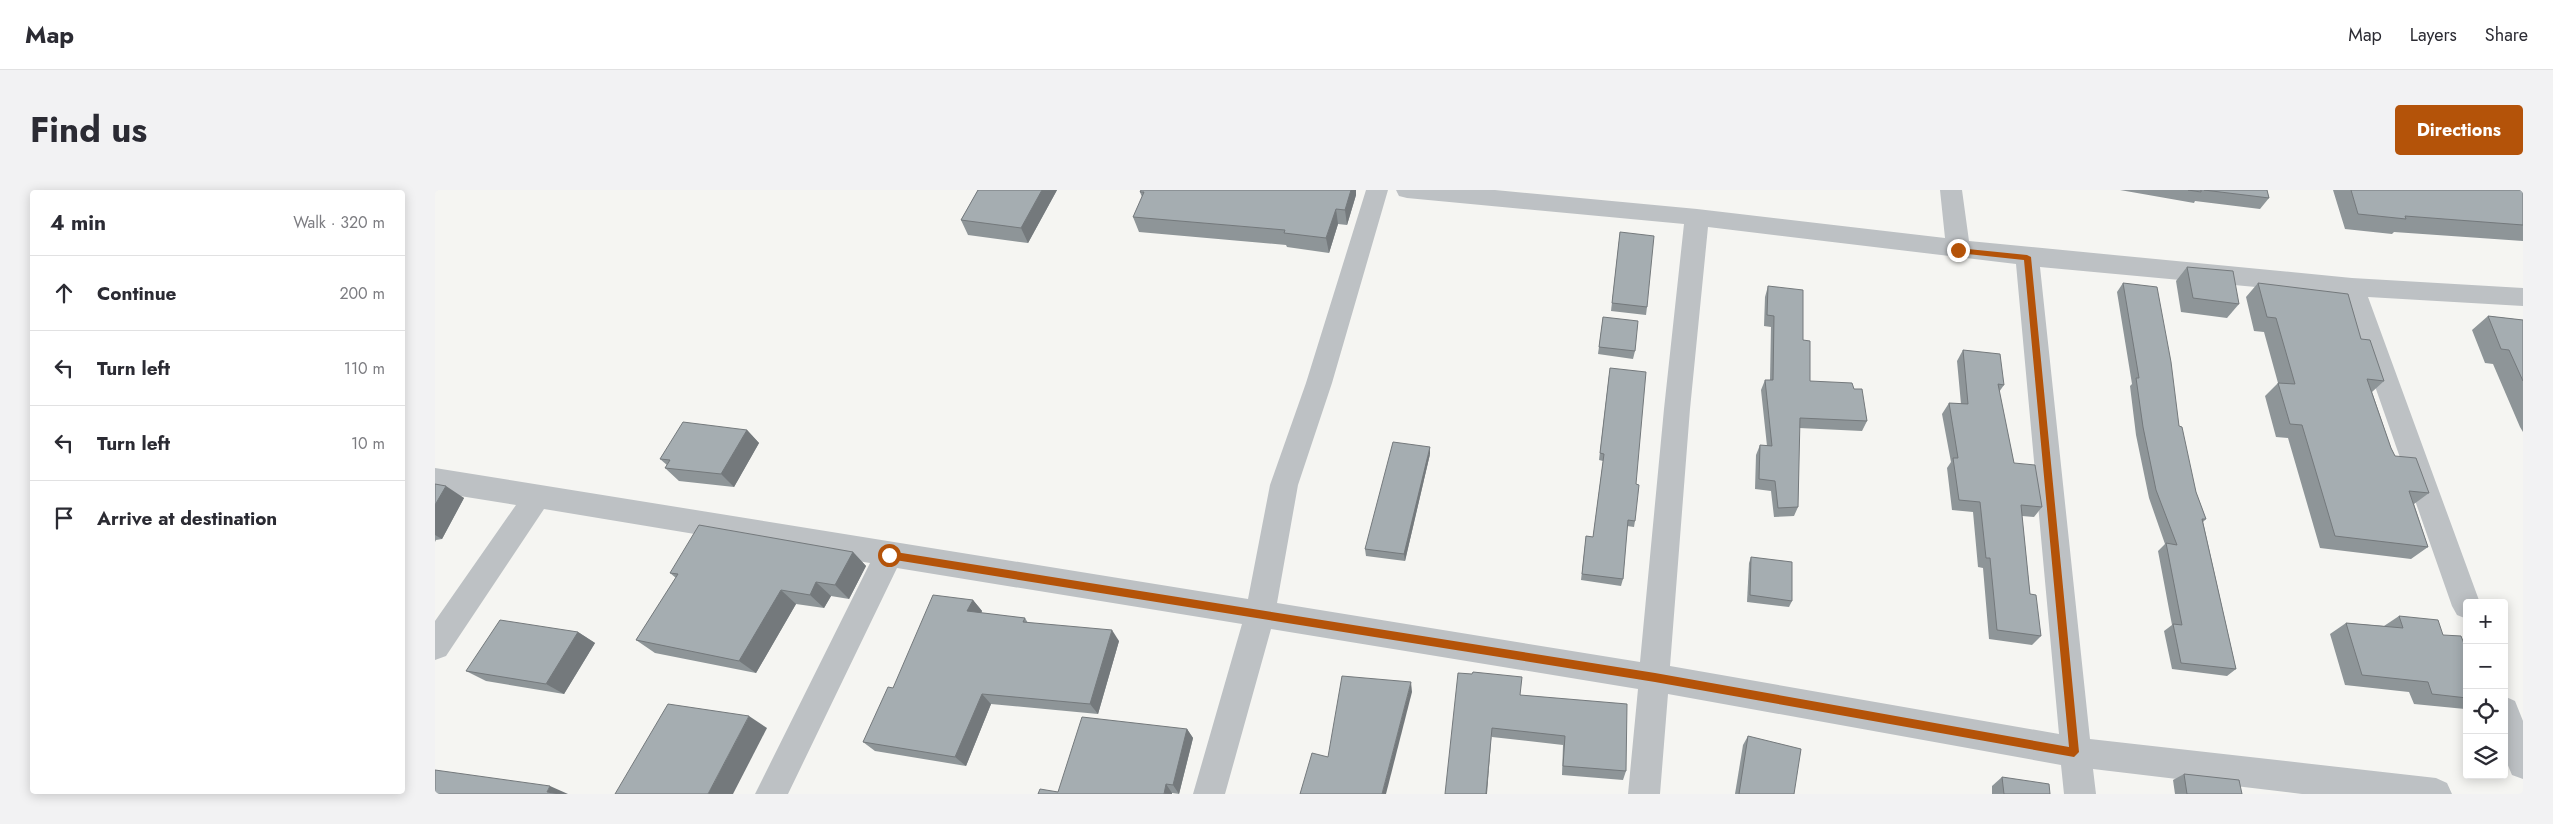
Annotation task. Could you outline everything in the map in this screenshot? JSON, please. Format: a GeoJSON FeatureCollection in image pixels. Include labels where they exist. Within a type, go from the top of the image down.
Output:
{"type":"FeatureCollection","features":[{"type":"Feature","properties":{"kind":"street"},"geometry":{"type":"LineString","coordinates":[[1209,794],[1260,614],[1284,485],[1319,384],[1377,190]]}},
{"type":"Feature","properties":{"kind":"street"},"geometry":{"type":"LineString","coordinates":[[1407,190],[1697,217],[2027,257],[2352,286],[2523,297]]}},
{"type":"Feature","properties":{"kind":"street"},"geometry":{"type":"LineString","coordinates":[[1951,190],[1958,250]]}},
{"type":"Feature","properties":{"kind":"street"},"geometry":{"type":"LineString","coordinates":[[1644,794],[1677,409],[1697,217]]}},
{"type":"Feature","properties":{"kind":"street"},"geometry":{"type":"LineString","coordinates":[[2027,257],[2074,752],[2080,794]]}},
{"type":"Feature","properties":{"kind":"street"},"geometry":{"type":"LineString","coordinates":[[2352,286],[2464,599]]}},
{"type":"Feature","properties":{"kind":"street"},"geometry":{"type":"LineString","coordinates":[[435,480],[1655,678],[2074,752],[2436,794]]}},
{"type":"Feature","properties":{"kind":"street"},"geometry":{"type":"LineString","coordinates":[[435,646],[537,497]]}},
{"type":"Feature","properties":{"kind":"street"},"geometry":{"type":"LineString","coordinates":[[771,794],[889,555]]}},
{"type":"Feature","properties":{"kind":"street"},"geometry":{"type":"LineString","coordinates":[[2508,722],[2523,764]]}},
{"type":"Feature","properties":{"kind":"building"},"geometry":{"type":"Polygon","coordinates":[[[978,190],[1042,190],[1021,228],[961,220],[978,190]]]}},
{"type":"Feature","properties":{"kind":"building"},"geometry":{"type":"Polygon","coordinates":[[[1141,190],[1351,190],[1345,210],[1336,209],[1326,238],[1284,233],[1285,230],[1133,217],[1144,192],[1140,192],[1141,190]]]}},
{"type":"Feature","properties":{"kind":"building"},"geometry":{"type":"Polygon","coordinates":[[[2204,190],[2267,190],[2269,198],[2204,190]]]}},
{"type":"Feature","properties":{"kind":"building"},"geometry":{"type":"Polygon","coordinates":[[[2351,190],[2523,190],[2523,225],[2405,216],[2406,219],[2358,214],[2351,190]]]}},
{"type":"Feature","properties":{"kind":"building"},"geometry":{"type":"Polygon","coordinates":[[[1620,232],[1654,236],[1647,307],[1612,303],[1620,232]]]}},
{"type":"Feature","properties":{"kind":"building"},"geometry":{"type":"Polygon","coordinates":[[[2187,267],[2233,271],[2239,304],[2193,298],[2187,267]]]}},
{"type":"Feature","properties":{"kind":"building"},"geometry":{"type":"Polygon","coordinates":[[[2123,283],[2157,287],[2171,362],[2179,426],[2182,427],[2196,492],[2206,519],[2202,519],[2236,669],[2181,663],[2173,624],[2182,625],[2166,543],[2177,545],[2156,490],[2143,427],[2136,378],[2139,378],[2123,283]]]}},
{"type":"Feature","properties":{"kind":"building"},"geometry":{"type":"Polygon","coordinates":[[[2258,283],[2348,294],[2361,339],[2370,340],[2384,381],[2367,379],[2391,448],[2395,456],[2416,458],[2429,493],[2409,491],[2428,547],[2335,536],[2302,425],[2290,424],[2278,383],[2295,384],[2276,318],[2267,317],[2258,283]]]}},
{"type":"Feature","properties":{"kind":"building"},"geometry":{"type":"Polygon","coordinates":[[[1768,286],[1803,290],[1803,340],[1810,341],[1810,381],[1852,383],[1854,389],[1862,389],[1867,421],[1800,418],[1798,507],[1778,508],[1775,481],[1759,479],[1760,445],[1772,446],[1765,380],[1773,380],[1774,316],[1767,315],[1768,286]]]}},
{"type":"Feature","properties":{"kind":"building"},"geometry":{"type":"Polygon","coordinates":[[[2488,316],[2523,320],[2523,381],[2509,350],[2501,349],[2488,316]]]}},
{"type":"Feature","properties":{"kind":"building"},"geometry":{"type":"Polygon","coordinates":[[[1603,317],[1638,321],[1635,351],[1599,347],[1603,317]]]}},
{"type":"Feature","properties":{"kind":"building"},"geometry":{"type":"Polygon","coordinates":[[[1963,350],[2000,354],[2004,385],[1998,384],[2014,463],[2035,465],[2042,507],[2021,505],[2030,594],[2036,595],[2041,636],[1997,630],[1990,558],[1986,558],[1980,502],[1959,500],[1953,458],[1958,458],[1949,403],[1968,404],[1963,350]]]}},
{"type":"Feature","properties":{"kind":"building"},"geometry":{"type":"Polygon","coordinates":[[[1610,368],[1646,372],[1636,484],[1639,485],[1635,521],[1628,520],[1623,579],[1582,574],[1586,536],[1593,537],[1604,454],[1600,453],[1610,368]]]}},
{"type":"Feature","properties":{"kind":"building"},"geometry":{"type":"Polygon","coordinates":[[[683,422],[747,430],[721,474],[665,468],[670,460],[660,459],[683,422]]]}},
{"type":"Feature","properties":{"kind":"building"},"geometry":{"type":"Polygon","coordinates":[[[1393,442],[1430,447],[1404,554],[1365,549],[1393,442]]]}},
{"type":"Feature","properties":{"kind":"building"},"geometry":{"type":"Polygon","coordinates":[[[435,484],[446,486],[435,505],[435,484]]]}},
{"type":"Feature","properties":{"kind":"building"},"geometry":{"type":"Polygon","coordinates":[[[699,525],[853,552],[835,585],[816,582],[810,595],[781,590],[739,661],[636,640],[678,574],[670,573],[699,525]]]}},
{"type":"Feature","properties":{"kind":"building"},"geometry":{"type":"Polygon","coordinates":[[[1751,557],[1792,562],[1792,601],[1750,595],[1751,557]]]}},
{"type":"Feature","properties":{"kind":"building"},"geometry":{"type":"Polygon","coordinates":[[[933,595],[973,600],[967,611],[1025,618],[1023,622],[1112,630],[1090,704],[982,694],[955,757],[863,742],[888,687],[893,688],[933,595]]]}},
{"type":"Feature","properties":{"kind":"building"},"geometry":{"type":"Polygon","coordinates":[[[2399,616],[2438,620],[2443,635],[2461,636],[2463,641],[2463,698],[2432,694],[2428,682],[2362,675],[2346,623],[2403,628],[2399,616]]]}},
{"type":"Feature","properties":{"kind":"building"},"geometry":{"type":"Polygon","coordinates":[[[500,620],[578,632],[546,684],[466,671],[500,620]]]}},
{"type":"Feature","properties":{"kind":"building"},"geometry":{"type":"Polygon","coordinates":[[[1473,672],[1522,677],[1520,695],[1627,704],[1626,771],[1563,766],[1565,736],[1492,728],[1486,794],[1445,794],[1458,673],[1472,674],[1473,672]]]}},
{"type":"Feature","properties":{"kind":"building"},"geometry":{"type":"Polygon","coordinates":[[[1342,676],[1411,682],[1382,794],[1300,794],[1312,753],[1328,757],[1342,676]]]}},
{"type":"Feature","properties":{"kind":"building"},"geometry":{"type":"Polygon","coordinates":[[[668,704],[749,716],[708,794],[615,794],[668,704]]]}},
{"type":"Feature","properties":{"kind":"building"},"geometry":{"type":"Polygon","coordinates":[[[1082,717],[1187,729],[1173,785],[1166,784],[1164,794],[1038,794],[1040,789],[1058,792],[1082,717]]]}},
{"type":"Feature","properties":{"kind":"building"},"geometry":{"type":"Polygon","coordinates":[[[1748,736],[1801,749],[1794,794],[1739,794],[1748,736]]]}},
{"type":"Feature","properties":{"kind":"building"},"geometry":{"type":"Polygon","coordinates":[[[435,770],[550,786],[547,792],[560,794],[435,794],[435,770]]]}},
{"type":"Feature","properties":{"kind":"building"},"geometry":{"type":"Polygon","coordinates":[[[2184,774],[2239,780],[2242,794],[2187,794],[2184,774]]]}},
{"type":"Feature","properties":{"kind":"building"},"geometry":{"type":"Polygon","coordinates":[[[2002,777],[2049,784],[2050,794],[2004,794],[2002,777]]]}},
{"type":"Feature","properties":{"kind":"route"},"geometry":{"type":"LineString","coordinates":[[889,555],[1655,678],[2074,752],[2027,257],[1958,250]]}}]}
